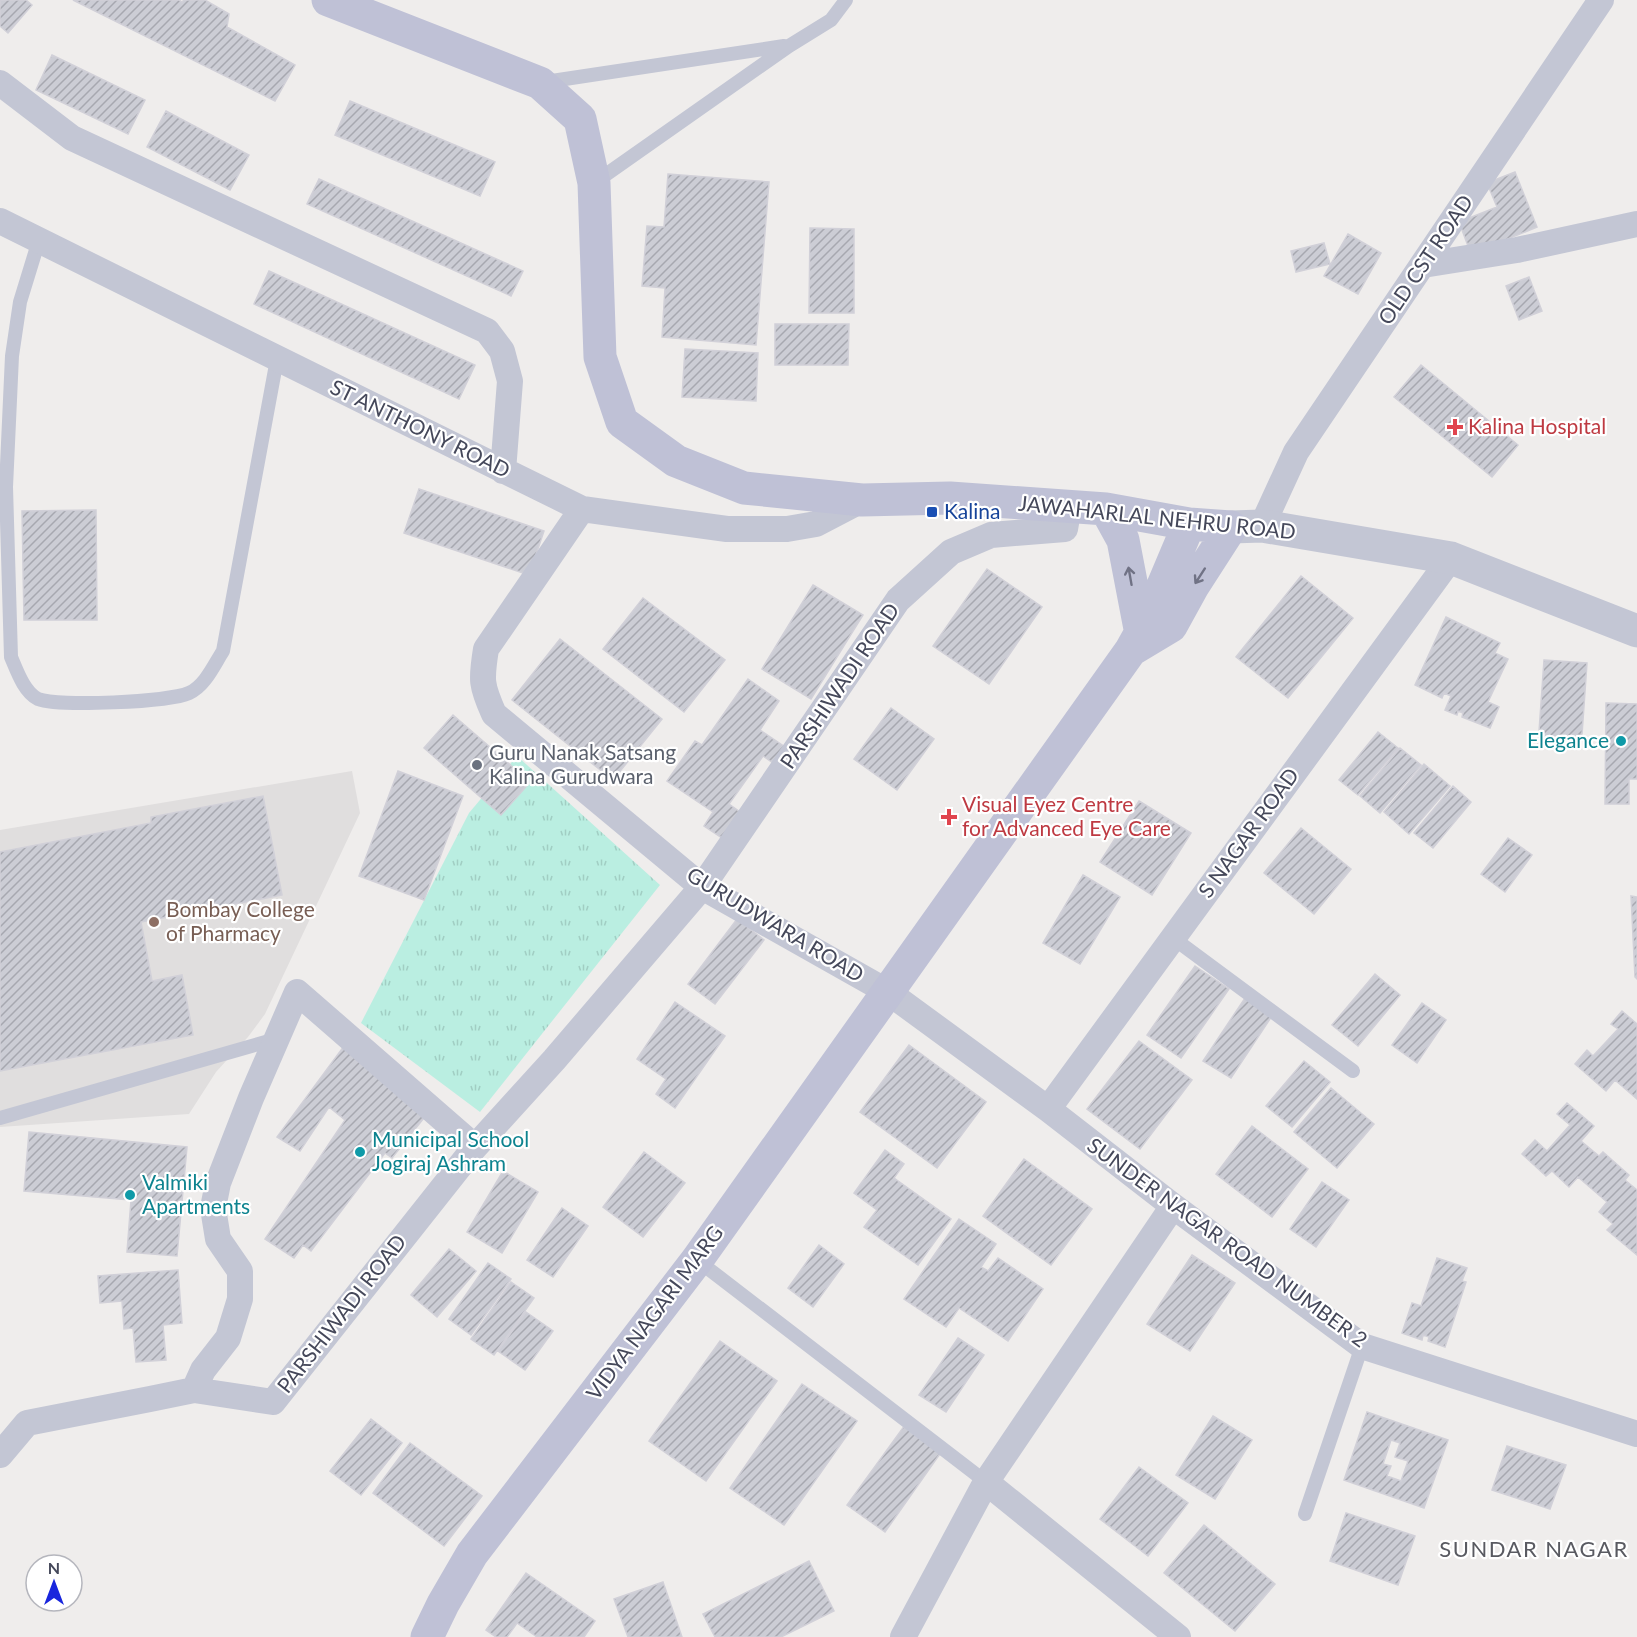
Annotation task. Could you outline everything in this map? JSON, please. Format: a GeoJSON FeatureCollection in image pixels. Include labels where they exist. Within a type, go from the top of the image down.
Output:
{"type":"FeatureCollection","features":[{"type":"Feature","properties":{"kind":"main road","name":"JAWAHARLAL NEHRU ROAD"},"geometry":{"type":"LineString","coordinates":[[328,0],[540,83],[580,119],[594,183],[600,357],[622,422],[676,461],[744,488],[862,500],[950,498],[1069,506],[1106,509],[1189,524],[1246,526]]}},
{"type":"Feature","properties":{"kind":"main road"},"geometry":{"type":"LineString","coordinates":[[1106,509],[1123,540],[1136,642]]}},
{"type":"Feature","properties":{"kind":"main road"},"geometry":{"type":"LineString","coordinates":[[1136,642],[1189,524]]}},
{"type":"Feature","properties":{"kind":"main road"},"geometry":{"type":"LineString","coordinates":[[1136,642],[1171,626],[1193,586],[1246,526]]}},
{"type":"Feature","properties":{"kind":"main road","name":"VIDYA NAGARI MARG"},"geometry":{"type":"LineString","coordinates":[[427,1637],[472,1554],[697,1260],[1136,642]]}},
{"type":"Feature","properties":{"kind":"street","name":"OLD CST ROAD"},"geometry":{"type":"LineString","coordinates":[[1246,526],[1424,265],[1600,0]]}},
{"type":"Feature","properties":{"kind":"street"},"geometry":{"type":"LineString","coordinates":[[0,83],[72,138],[487,331],[502,351],[510,381],[504,471]]}},
{"type":"Feature","properties":{"kind":"street","name":"ST ANTHONY ROAD"},"geometry":{"type":"LineString","coordinates":[[0,221],[582,509],[727,529],[786,529],[816,524],[862,500]]}},
{"type":"Feature","properties":{"kind":"street"},"geometry":{"type":"LineString","coordinates":[[1424,265],[1517,250],[1637,224]]}},
{"type":"Feature","properties":{"kind":"street","name":"PARSHIWADI ROAD"},"geometry":{"type":"LineString","coordinates":[[0,1455],[27,1423],[194,1390],[273,1402],[475,1147],[554,1060],[702,887],[898,600],[951,552],[991,535],[1065,528],[1069,506]]}},
{"type":"Feature","properties":{"kind":"street","name":"GURUDWARA ROAD"},"geometry":{"type":"LineString","coordinates":[[582,509],[486,650],[482,673],[483,689],[494,714],[702,887],[888,992]]}},
{"type":"Feature","properties":{"kind":"street","name":"JAWAHARLAL NEHRU ROAD"},"geometry":{"type":"LineString","coordinates":[[1246,526],[1451,558],[1637,631]]}},
{"type":"Feature","properties":{"kind":"street","name":"S NAGAR ROAD"},"geometry":{"type":"LineString","coordinates":[[1048,1109],[1451,558]]}},
{"type":"Feature","properties":{"kind":"street"},"geometry":{"type":"LineString","coordinates":[[194,1390],[203,1370],[228,1338],[240,1299],[240,1271],[218,1239],[213,1208],[218,1183],[297,992],[475,1147]]}},
{"type":"Feature","properties":{"kind":"street","name":"SUNDER NAGAR ROAD NUMBER 2"},"geometry":{"type":"LineString","coordinates":[[888,992],[1048,1109],[1173,1206],[1362,1346],[1637,1434]]}},
{"type":"Feature","properties":{"kind":"street"},"geometry":{"type":"LineString","coordinates":[[903,1637],[986,1482],[1173,1206]]}},
{"type":"Feature","properties":{"kind":"street"},"geometry":{"type":"LineString","coordinates":[[986,1482],[1178,1637]]}},
{"type":"Feature","properties":{"kind":"lane"},"geometry":{"type":"LineString","coordinates":[[594,183],[789,46],[831,20],[846,0]]}},
{"type":"Feature","properties":{"kind":"lane"},"geometry":{"type":"LineString","coordinates":[[540,83],[789,46]]}},
{"type":"Feature","properties":{"kind":"lane"},"geometry":{"type":"LineString","coordinates":[[39,240],[20,302],[12,356],[6,487],[11,657],[21,681],[37,698],[63,703],[166,699],[190,692],[207,677],[223,651],[277,359]]}},
{"type":"Feature","properties":{"kind":"lane"},"geometry":{"type":"LineString","coordinates":[[1173,938],[1353,1071]]}},
{"type":"Feature","properties":{"kind":"lane"},"geometry":{"type":"LineString","coordinates":[[0,1118],[276,1039]]}},
{"type":"Feature","properties":{"kind":"lane"},"geometry":{"type":"LineString","coordinates":[[697,1260],[986,1482]]}},
{"type":"Feature","properties":{"kind":"lane"},"geometry":{"type":"LineString","coordinates":[[1305,1514],[1362,1346]]}},
{"type":"Feature","properties":{"kind":"shaded area","name":"Bombay College of Pharmacy"},"geometry":{"type":"Polygon","coordinates":[[[352,771],[360,813],[265,1014],[248,1037],[216,1072],[189,1114],[0,1127],[0,830],[352,771]]]}},
{"type":"Feature","properties":{"kind":"green space"},"geometry":{"type":"Polygon","coordinates":[[[517,756],[660,885],[480,1112],[361,1023],[469,813],[517,756]]]}},
{"type":"Feature","properties":{"kind":"building"},"geometry":{"type":"Polygon","coordinates":[[[0,0],[26,0],[32,5],[8,33],[0,26],[0,0]]]}},
{"type":"Feature","properties":{"kind":"building"},"geometry":{"type":"Polygon","coordinates":[[[73,0],[179,0],[182,2],[184,0],[205,0],[229,14],[227,27],[295,65],[275,101],[73,0]]]}},
{"type":"Feature","properties":{"kind":"building"},"geometry":{"type":"Polygon","coordinates":[[[52,55],[145,100],[128,134],[36,90],[52,55]]]}},
{"type":"Feature","properties":{"kind":"building"},"geometry":{"type":"Polygon","coordinates":[[[350,101],[495,162],[480,196],[335,135],[350,101]]]}},
{"type":"Feature","properties":{"kind":"building"},"geometry":{"type":"Polygon","coordinates":[[[166,111],[249,155],[230,190],[147,147],[166,111]]]}},
{"type":"Feature","properties":{"kind":"building"},"geometry":{"type":"Polygon","coordinates":[[[1515,172],[1537,227],[1471,254],[1459,222],[1497,207],[1487,183],[1515,172]]]}},
{"type":"Feature","properties":{"kind":"building"},"geometry":{"type":"Polygon","coordinates":[[[668,174],[769,182],[756,345],[662,337],[665,288],[642,286],[647,226],[664,227],[668,174]]]}},
{"type":"Feature","properties":{"kind":"building"},"geometry":{"type":"Polygon","coordinates":[[[319,179],[523,271],[511,296],[307,204],[319,179]]]}},
{"type":"Feature","properties":{"kind":"building"},"geometry":{"type":"Polygon","coordinates":[[[810,228],[854,229],[854,313],[809,313],[810,228]]]}},
{"type":"Feature","properties":{"kind":"building"},"geometry":{"type":"Polygon","coordinates":[[[1348,234],[1381,253],[1358,294],[1324,276],[1348,234]]]}},
{"type":"Feature","properties":{"kind":"building"},"geometry":{"type":"Polygon","coordinates":[[[1324,243],[1330,264],[1296,272],[1291,251],[1324,243]]]}},
{"type":"Feature","properties":{"kind":"building"},"geometry":{"type":"Polygon","coordinates":[[[269,271],[475,365],[459,399],[254,304],[269,271]]]}},
{"type":"Feature","properties":{"kind":"building"},"geometry":{"type":"Polygon","coordinates":[[[1529,277],[1542,311],[1519,320],[1506,286],[1529,277]]]}},
{"type":"Feature","properties":{"kind":"building"},"geometry":{"type":"Polygon","coordinates":[[[775,324],[849,324],[848,365],[775,365],[775,324]]]}},
{"type":"Feature","properties":{"kind":"building"},"geometry":{"type":"Polygon","coordinates":[[[685,349],[758,353],[756,401],[682,397],[685,349]]]}},
{"type":"Feature","properties":{"kind":"building"},"geometry":{"type":"Polygon","coordinates":[[[1421,365],[1518,445],[1492,477],[1394,397],[1421,365]]]}},
{"type":"Feature","properties":{"kind":"building"},"geometry":{"type":"Polygon","coordinates":[[[419,489],[544,531],[529,575],[404,533],[419,489]]]}},
{"type":"Feature","properties":{"kind":"building"},"geometry":{"type":"Polygon","coordinates":[[[96,510],[97,620],[24,620],[22,511],[96,510]]]}},
{"type":"Feature","properties":{"kind":"building"},"geometry":{"type":"Polygon","coordinates":[[[987,569],[1042,607],[989,684],[933,646],[987,569]]]}},
{"type":"Feature","properties":{"kind":"building"},"geometry":{"type":"Polygon","coordinates":[[[1301,576],[1353,618],[1288,698],[1236,657],[1301,576]]]}},
{"type":"Feature","properties":{"kind":"building"},"geometry":{"type":"Polygon","coordinates":[[[813,585],[863,615],[811,699],[762,669],[813,585]]]}},
{"type":"Feature","properties":{"kind":"building"},"geometry":{"type":"Polygon","coordinates":[[[643,598],[725,660],[684,712],[603,649],[643,598]]]}},
{"type":"Feature","properties":{"kind":"building"},"geometry":{"type":"Polygon","coordinates":[[[1446,617],[1500,643],[1495,653],[1508,659],[1488,702],[1499,707],[1490,728],[1462,717],[1463,713],[1458,711],[1457,715],[1445,710],[1451,696],[1444,693],[1442,698],[1415,685],[1446,617]]]}},
{"type":"Feature","properties":{"kind":"building"},"geometry":{"type":"Polygon","coordinates":[[[560,639],[662,719],[613,780],[512,700],[560,639]]]}},
{"type":"Feature","properties":{"kind":"building"},"geometry":{"type":"Polygon","coordinates":[[[1544,660],[1587,663],[1581,749],[1538,746],[1544,660]]]}},
{"type":"Feature","properties":{"kind":"building"},"geometry":{"type":"Polygon","coordinates":[[[748,679],[779,701],[760,730],[785,747],[773,763],[763,756],[729,804],[740,812],[722,838],[704,826],[713,812],[667,781],[695,741],[702,745],[748,679]]]}},
{"type":"Feature","properties":{"kind":"building","name":"Elegance"},"geometry":{"type":"Polygon","coordinates":[[[1606,703],[1637,704],[1637,779],[1629,779],[1629,804],[1605,804],[1606,703]]]}},
{"type":"Feature","properties":{"kind":"building"},"geometry":{"type":"Polygon","coordinates":[[[891,708],[934,739],[897,790],[854,759],[891,708]]]}},
{"type":"Feature","properties":{"kind":"building","name":"Guru Nanak Satsang Kalina Gurudwara"},"geometry":{"type":"Polygon","coordinates":[[[453,715],[530,782],[501,815],[424,748],[453,715]]]}},
{"type":"Feature","properties":{"kind":"building"},"geometry":{"type":"Polygon","coordinates":[[[1378,732],[1398,748],[1358,795],[1339,780],[1378,732]]]}},
{"type":"Feature","properties":{"kind":"building"},"geometry":{"type":"Polygon","coordinates":[[[1400,748],[1421,765],[1380,813],[1360,796],[1400,748]]]}},
{"type":"Feature","properties":{"kind":"building"},"geometry":{"type":"Polygon","coordinates":[[[1424,764],[1450,786],[1409,834],[1384,812],[1424,764]]]}},
{"type":"Feature","properties":{"kind":"building"},"geometry":{"type":"Polygon","coordinates":[[[398,771],[463,796],[424,900],[359,876],[398,771]]]}},
{"type":"Feature","properties":{"kind":"building"},"geometry":{"type":"Polygon","coordinates":[[[1453,786],[1471,802],[1433,848],[1414,833],[1453,786]]]}},
{"type":"Feature","properties":{"kind":"building","name":"Bombay College of Pharmacy"},"geometry":{"type":"Polygon","coordinates":[[[263,796],[282,895],[141,922],[152,981],[182,975],[193,1035],[0,1071],[0,852],[151,823],[151,817],[263,796]]]}},
{"type":"Feature","properties":{"kind":"building"},"geometry":{"type":"Polygon","coordinates":[[[1139,801],[1191,833],[1152,895],[1100,862],[1139,801]]]}},
{"type":"Feature","properties":{"kind":"building"},"geometry":{"type":"Polygon","coordinates":[[[1301,828],[1351,869],[1314,914],[1264,873],[1301,828]]]}},
{"type":"Feature","properties":{"kind":"building"},"geometry":{"type":"Polygon","coordinates":[[[1508,838],[1532,855],[1505,892],[1481,874],[1508,838]]]}},
{"type":"Feature","properties":{"kind":"building"},"geometry":{"type":"Polygon","coordinates":[[[1083,875],[1120,897],[1080,964],[1043,943],[1083,875]]]}},
{"type":"Feature","properties":{"kind":"building"},"geometry":{"type":"Polygon","coordinates":[[[1631,896],[1637,897],[1637,979],[1635,977],[1631,896]]]}},
{"type":"Feature","properties":{"kind":"building"},"geometry":{"type":"Polygon","coordinates":[[[737,919],[764,940],[715,1004],[688,984],[737,919]]]}},
{"type":"Feature","properties":{"kind":"building"},"geometry":{"type":"Polygon","coordinates":[[[1195,966],[1229,989],[1181,1058],[1147,1035],[1195,966]]]}},
{"type":"Feature","properties":{"kind":"building"},"geometry":{"type":"Polygon","coordinates":[[[1375,974],[1400,995],[1358,1046],[1332,1025],[1375,974]]]}},
{"type":"Feature","properties":{"kind":"building"},"geometry":{"type":"Polygon","coordinates":[[[1245,998],[1272,1016],[1231,1078],[1203,1061],[1245,998]]]}},
{"type":"Feature","properties":{"kind":"building"},"geometry":{"type":"Polygon","coordinates":[[[675,1002],[725,1036],[675,1108],[656,1094],[666,1079],[637,1059],[675,1002]]]}},
{"type":"Feature","properties":{"kind":"building"},"geometry":{"type":"Polygon","coordinates":[[[1422,1003],[1446,1020],[1417,1063],[1392,1045],[1422,1003]]]}},
{"type":"Feature","properties":{"kind":"building"},"geometry":{"type":"Polygon","coordinates":[[[1622,1011],[1637,1024],[1637,1099],[1615,1080],[1606,1091],[1575,1064],[1587,1050],[1593,1056],[1618,1029],[1611,1024],[1622,1011]]]}},
{"type":"Feature","properties":{"kind":"building"},"geometry":{"type":"Polygon","coordinates":[[[1139,1041],[1192,1080],[1140,1149],[1087,1109],[1139,1041]]]}},
{"type":"Feature","properties":{"kind":"building"},"geometry":{"type":"Polygon","coordinates":[[[909,1045],[986,1102],[937,1168],[860,1112],[909,1045]]]}},
{"type":"Feature","properties":{"kind":"building","name":"Municipal School Jogiraj Ashram"},"geometry":{"type":"Polygon","coordinates":[[[344,1046],[427,1114],[392,1158],[385,1153],[311,1251],[303,1245],[294,1258],[265,1239],[345,1120],[329,1107],[300,1151],[277,1137],[344,1046]]]}},
{"type":"Feature","properties":{"kind":"building"},"geometry":{"type":"Polygon","coordinates":[[[1304,1061],[1330,1082],[1292,1127],[1266,1106],[1304,1061]]]}},
{"type":"Feature","properties":{"kind":"building"},"geometry":{"type":"Polygon","coordinates":[[[1331,1088],[1374,1124],[1337,1168],[1294,1132],[1331,1088]]]}},
{"type":"Feature","properties":{"kind":"building"},"geometry":{"type":"Polygon","coordinates":[[[1567,1103],[1594,1126],[1581,1141],[1599,1156],[1603,1152],[1629,1175],[1625,1180],[1637,1190],[1637,1255],[1607,1230],[1613,1224],[1599,1212],[1607,1202],[1578,1177],[1569,1187],[1552,1171],[1546,1176],[1522,1154],[1535,1140],[1547,1151],[1570,1125],[1557,1114],[1567,1103]]]}},
{"type":"Feature","properties":{"kind":"building"},"geometry":{"type":"Polygon","coordinates":[[[1252,1126],[1308,1169],[1272,1217],[1216,1174],[1252,1126]]]}},
{"type":"Feature","properties":{"kind":"building","name":"Valmiki Apartments"},"geometry":{"type":"Polygon","coordinates":[[[29,1132],[187,1147],[177,1256],[127,1252],[131,1200],[24,1191],[29,1132]]]}},
{"type":"Feature","properties":{"kind":"building"},"geometry":{"type":"Polygon","coordinates":[[[885,1150],[904,1164],[894,1178],[951,1219],[918,1265],[864,1227],[877,1210],[854,1193],[885,1150]]]}},
{"type":"Feature","properties":{"kind":"building"},"geometry":{"type":"Polygon","coordinates":[[[644,1152],[685,1183],[643,1237],[603,1207],[644,1152]]]}},
{"type":"Feature","properties":{"kind":"building"},"geometry":{"type":"Polygon","coordinates":[[[1024,1159],[1092,1209],[1051,1265],[983,1216],[1024,1159]]]}},
{"type":"Feature","properties":{"kind":"building"},"geometry":{"type":"Polygon","coordinates":[[[503,1171],[538,1192],[502,1253],[467,1232],[503,1171]]]}},
{"type":"Feature","properties":{"kind":"building"},"geometry":{"type":"Polygon","coordinates":[[[1322,1182],[1349,1200],[1316,1247],[1290,1229],[1322,1182]]]}},
{"type":"Feature","properties":{"kind":"building"},"geometry":{"type":"Polygon","coordinates":[[[562,1208],[588,1226],[553,1277],[527,1260],[562,1208]]]}},
{"type":"Feature","properties":{"kind":"building"},"geometry":{"type":"Polygon","coordinates":[[[959,1219],[996,1244],[981,1267],[988,1271],[998,1258],[1043,1289],[1008,1341],[959,1308],[946,1327],[904,1299],[959,1219]]]}},
{"type":"Feature","properties":{"kind":"building"},"geometry":{"type":"Polygon","coordinates":[[[819,1245],[844,1264],[813,1307],[788,1288],[819,1245]]]}},
{"type":"Feature","properties":{"kind":"building"},"geometry":{"type":"Polygon","coordinates":[[[449,1249],[476,1271],[437,1317],[411,1295],[449,1249]]]}},
{"type":"Feature","properties":{"kind":"building"},"geometry":{"type":"Polygon","coordinates":[[[1192,1255],[1235,1283],[1190,1351],[1147,1324],[1192,1255]]]}},
{"type":"Feature","properties":{"kind":"building"},"geometry":{"type":"Polygon","coordinates":[[[1437,1258],[1467,1268],[1462,1281],[1466,1282],[1445,1347],[1428,1341],[1429,1337],[1423,1335],[1422,1340],[1402,1333],[1412,1303],[1421,1306],[1437,1258]]]}},
{"type":"Feature","properties":{"kind":"building"},"geometry":{"type":"Polygon","coordinates":[[[488,1263],[511,1279],[471,1335],[449,1319],[488,1263]]]}},
{"type":"Feature","properties":{"kind":"building"},"geometry":{"type":"Polygon","coordinates":[[[178,1270],[182,1323],[163,1325],[166,1360],[136,1362],[133,1328],[124,1329],[122,1301],[100,1303],[98,1276],[178,1270]]]}},
{"type":"Feature","properties":{"kind":"building"},"geometry":{"type":"Polygon","coordinates":[[[511,1282],[534,1298],[494,1355],[471,1339],[511,1282]]]}},
{"type":"Feature","properties":{"kind":"building"},"geometry":{"type":"Polygon","coordinates":[[[526,1312],[553,1331],[525,1370],[498,1351],[526,1312]]]}},
{"type":"Feature","properties":{"kind":"building"},"geometry":{"type":"Polygon","coordinates":[[[958,1338],[984,1355],[946,1412],[919,1395],[958,1338]]]}},
{"type":"Feature","properties":{"kind":"building"},"geometry":{"type":"Polygon","coordinates":[[[720,1341],[777,1381],[706,1481],[649,1441],[720,1341]]]}},
{"type":"Feature","properties":{"kind":"building"},"geometry":{"type":"Polygon","coordinates":[[[802,1384],[857,1421],[784,1525],[730,1488],[802,1384]]]}},
{"type":"Feature","properties":{"kind":"building"},"geometry":{"type":"Polygon","coordinates":[[[1367,1412],[1448,1440],[1424,1508],[1344,1480],[1367,1412]],[[1391,1440],[1383,1464],[1391,1466],[1387,1476],[1401,1481],[1408,1461],[1395,1457],[1400,1443],[1391,1440]]]}},
{"type":"Feature","properties":{"kind":"building"},"geometry":{"type":"Polygon","coordinates":[[[1213,1416],[1252,1440],[1215,1499],[1176,1475],[1213,1416]]]}},
{"type":"Feature","properties":{"kind":"building"},"geometry":{"type":"Polygon","coordinates":[[[371,1419],[402,1443],[361,1495],[330,1471],[371,1419]]]}},
{"type":"Feature","properties":{"kind":"building"},"geometry":{"type":"Polygon","coordinates":[[[905,1425],[942,1451],[885,1532],[847,1505],[905,1425]]]}},
{"type":"Feature","properties":{"kind":"building"},"geometry":{"type":"Polygon","coordinates":[[[410,1443],[482,1496],[444,1546],[373,1493],[410,1443]]]}},
{"type":"Feature","properties":{"kind":"building"},"geometry":{"type":"Polygon","coordinates":[[[1507,1446],[1566,1465],[1550,1509],[1492,1490],[1507,1446]]]}},
{"type":"Feature","properties":{"kind":"building"},"geometry":{"type":"Polygon","coordinates":[[[1139,1467],[1188,1503],[1148,1556],[1100,1519],[1139,1467]]]}},
{"type":"Feature","properties":{"kind":"building"},"geometry":{"type":"Polygon","coordinates":[[[1346,1513],[1415,1536],[1398,1585],[1330,1561],[1346,1513]]]}},
{"type":"Feature","properties":{"kind":"building"},"geometry":{"type":"Polygon","coordinates":[[[1204,1525],[1275,1584],[1235,1631],[1164,1573],[1204,1525]]]}},
{"type":"Feature","properties":{"kind":"building"},"geometry":{"type":"Polygon","coordinates":[[[809,1561],[834,1611],[781,1637],[715,1637],[703,1614],[809,1561]]]}},
{"type":"Feature","properties":{"kind":"building"},"geometry":{"type":"Polygon","coordinates":[[[526,1573],[595,1621],[584,1637],[537,1637],[517,1623],[507,1637],[496,1637],[486,1630],[526,1573]]]}},
{"type":"Feature","properties":{"kind":"building"},"geometry":{"type":"Polygon","coordinates":[[[663,1582],[682,1637],[628,1637],[614,1599],[663,1582]]]}},
{"type":"Feature","properties":{"kind":"place","name":"Kalina Hospital"},"geometry":{"type":"Point","coordinates":[1455,427]}},
{"type":"Feature","properties":{"kind":"place","name":"Kalina"},"geometry":{"type":"Point","coordinates":[932,512]}},
{"type":"Feature","properties":{"kind":"place","name":"Elegance"},"geometry":{"type":"Point","coordinates":[1621,741]}},
{"type":"Feature","properties":{"kind":"place","name":"Guru Nanak Satsang Kalina Gurudwara"},"geometry":{"type":"Point","coordinates":[477,765]}},
{"type":"Feature","properties":{"kind":"place","name":"Visual Eyez Centre for Advanced Eye Care"},"geometry":{"type":"Point","coordinates":[949,817]}},
{"type":"Feature","properties":{"kind":"place","name":"Bombay College of Pharmacy"},"geometry":{"type":"Point","coordinates":[154,922]}},
{"type":"Feature","properties":{"kind":"place","name":"Municipal School Jogiraj Ashram"},"geometry":{"type":"Point","coordinates":[360,1152]}},
{"type":"Feature","properties":{"kind":"place","name":"Valmiki Apartments"},"geometry":{"type":"Point","coordinates":[130,1195]}},
{"type":"Feature","properties":{"kind":"district","name":"SUNDAR NAGAR"},"geometry":{"type":"Point","coordinates":[1534,1549]}}]}
